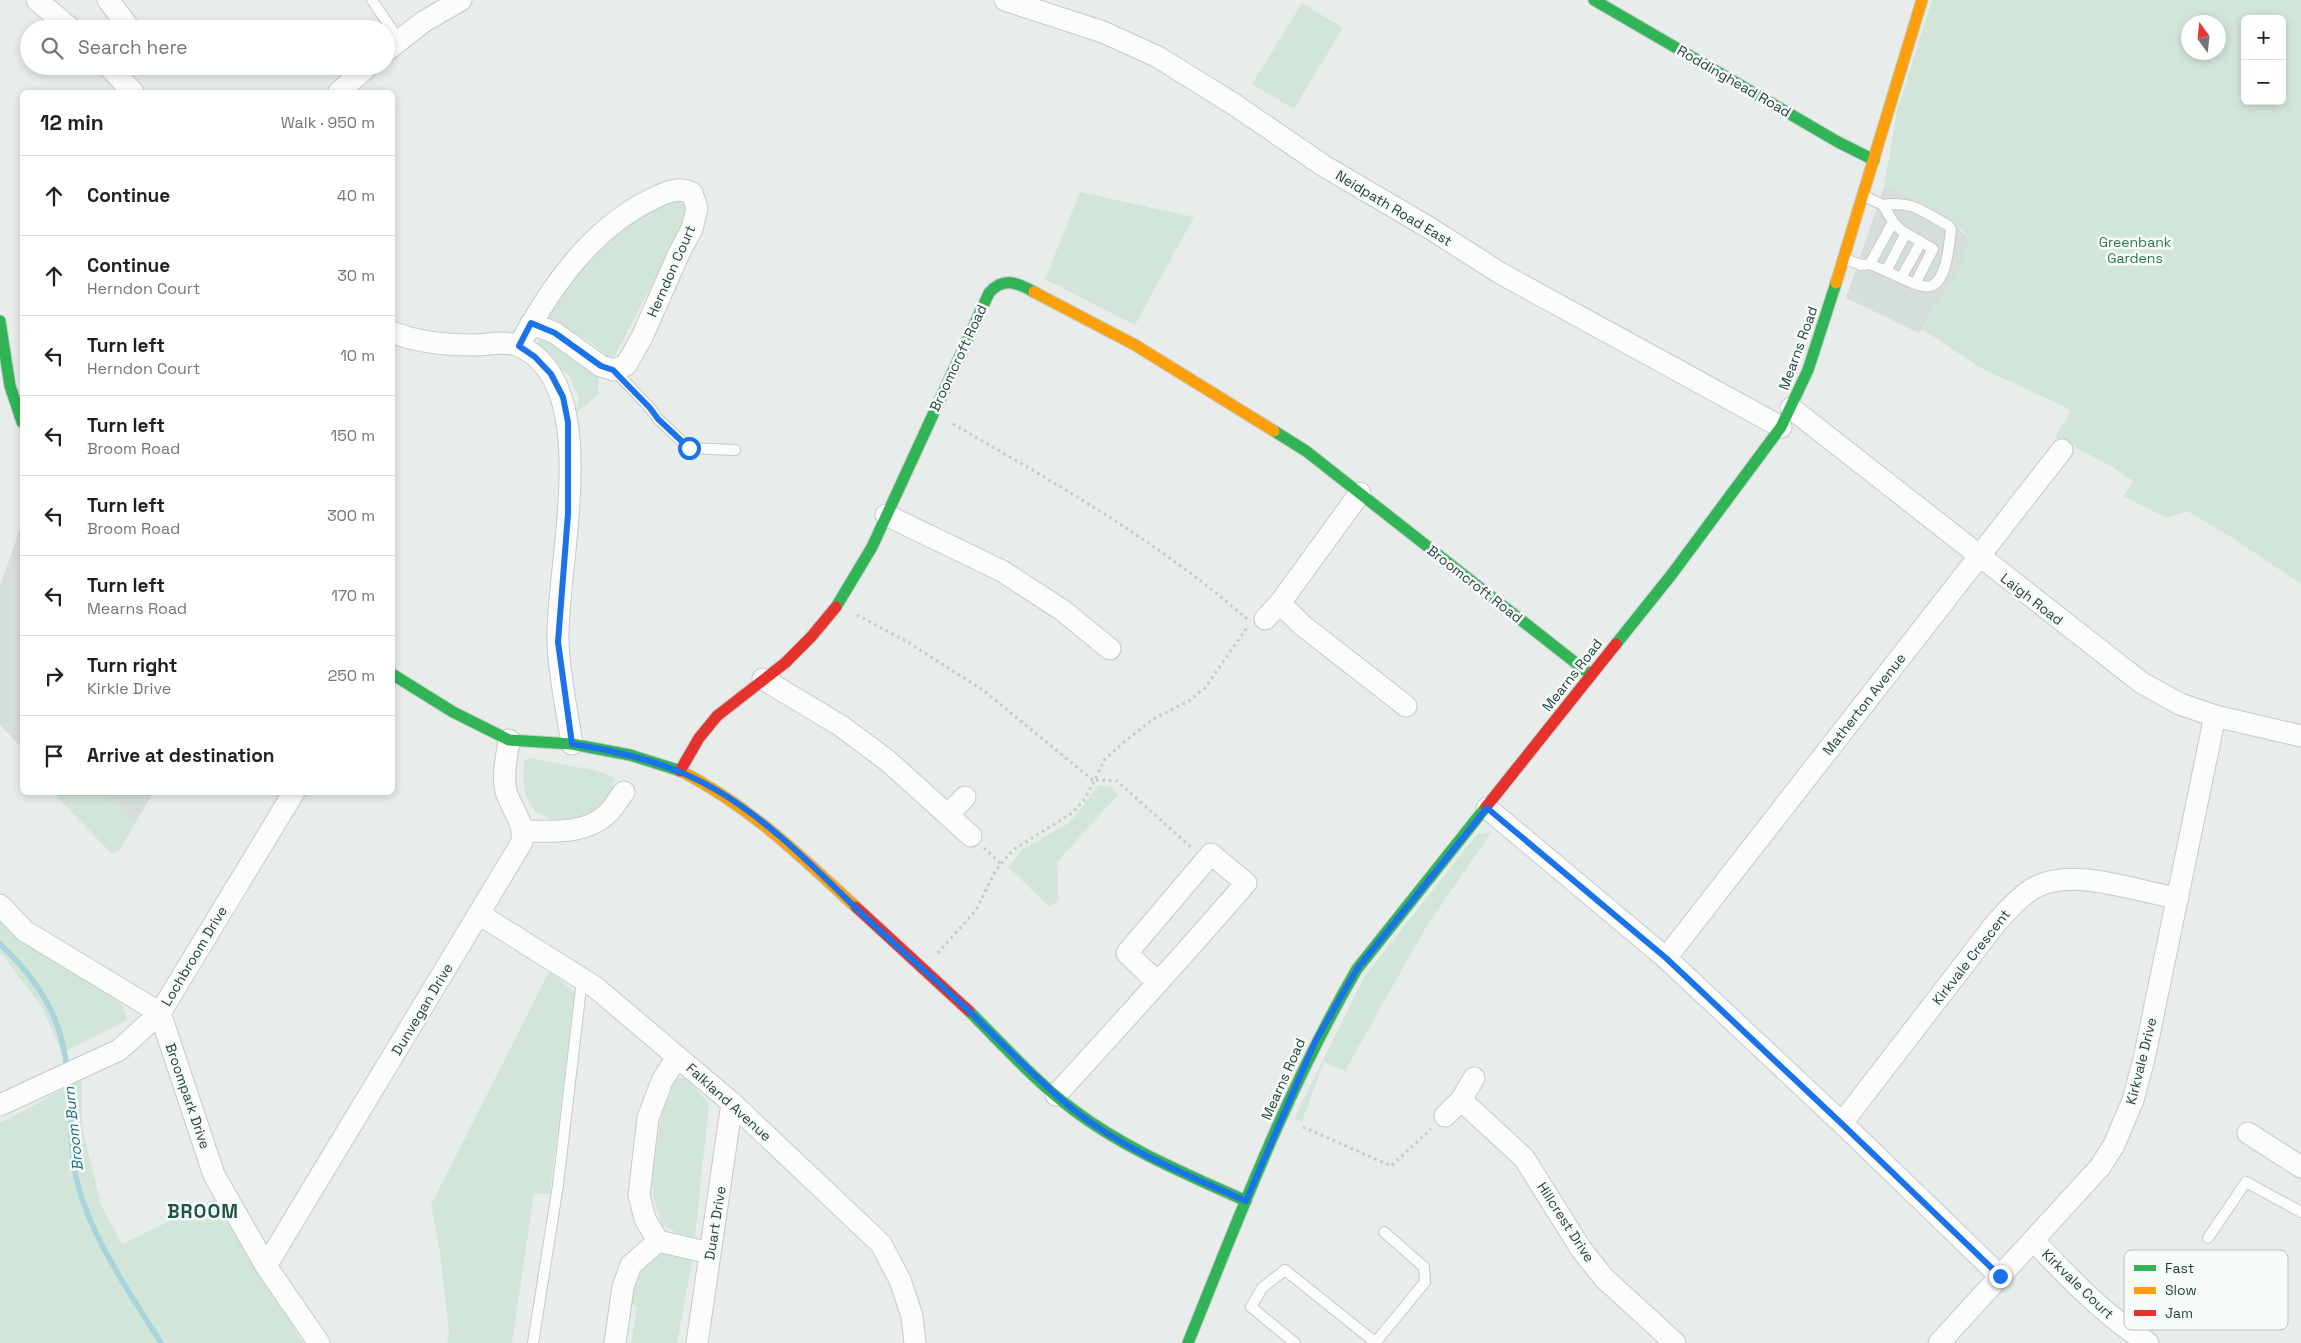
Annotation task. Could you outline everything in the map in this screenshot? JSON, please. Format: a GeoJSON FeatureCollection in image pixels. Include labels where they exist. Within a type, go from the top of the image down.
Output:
{"type":"FeatureCollection","features":[{"type":"Feature","properties":{"kind":"street"},"geometry":{"type":"LineString","coordinates":[[37,0],[60,20]]}},
{"type":"Feature","properties":{"kind":"street"},"geometry":{"type":"LineString","coordinates":[[108,0],[123,20]]}},
{"type":"Feature","properties":{"kind":"street"},"geometry":{"type":"LineString","coordinates":[[395,43],[461,0]]}},
{"type":"Feature","properties":{"kind":"street","name":"Neidpath Road East"},"geometry":{"type":"LineString","coordinates":[[1005,0],[1041,5],[1158,57],[1235,105],[1324,166],[1428,226],[1500,273],[1786,418]]}},
{"type":"Feature","properties":{"kind":"street","name":"Roddinghead Road"},"geometry":{"type":"LineString","coordinates":[[1594,0],[1838,142],[1874,160]]}},
{"type":"Feature","properties":{"kind":"street","name":"Mearns Road"},"geometry":{"type":"LineString","coordinates":[[1188,1343],[1246,1201],[1315,1042],[1357,969],[1487,808],[1717,515],[1786,418],[1808,370],[1864,195],[1922,0]]}},
{"type":"Feature","properties":{"kind":"street"},"geometry":{"type":"LineString","coordinates":[[117,75],[131,90]]}},
{"type":"Feature","properties":{"kind":"street"},"geometry":{"type":"LineString","coordinates":[[341,90],[358,75]]}},
{"type":"Feature","properties":{"kind":"street","name":"Herndon Court"},"geometry":{"type":"LineString","coordinates":[[519,346],[531,323],[565,273],[608,225],[663,194],[683,189],[692,193],[697,208],[692,229],[634,351],[626,365],[613,370]]}},
{"type":"Feature","properties":{"kind":"street","name":"Broomcroft Road"},"geometry":{"type":"LineString","coordinates":[[680,771],[704,730],[723,709],[801,649],[838,605],[856,579],[989,292],[996,284],[1007,281],[1019,284],[1093,321],[1152,355],[1306,451],[1591,676]]}},
{"type":"Feature","properties":{"kind":"street"},"geometry":{"type":"LineString","coordinates":[[0,321],[10,386],[20,416]]}},
{"type":"Feature","properties":{"kind":"street"},"geometry":{"type":"LineString","coordinates":[[531,323],[555,333],[601,366],[613,370]]}},
{"type":"Feature","properties":{"kind":"street"},"geometry":{"type":"LineString","coordinates":[[395,333],[444,344],[476,345],[500,343],[519,346],[535,357],[551,374],[563,397],[568,422],[568,514],[558,642],[572,744]]}},
{"type":"Feature","properties":{"kind":"street","name":"Laigh Road"},"geometry":{"type":"LineString","coordinates":[[1786,418],[1979,557],[2142,683],[2180,704],[2215,716],[2301,736]]}},
{"type":"Feature","properties":{"kind":"street","name":"Matherton Avenue"},"geometry":{"type":"LineString","coordinates":[[1666,958],[2062,450]]}},
{"type":"Feature","properties":{"kind":"street"},"geometry":{"type":"LineString","coordinates":[[1265,619],[1280,604],[1360,493]]}},
{"type":"Feature","properties":{"kind":"street"},"geometry":{"type":"LineString","coordinates":[[886,514],[1002,571],[1062,610],[1109,649]]}},
{"type":"Feature","properties":{"kind":"street"},"geometry":{"type":"LineString","coordinates":[[1280,604],[1302,625],[1406,706]]}},
{"type":"Feature","properties":{"kind":"street"},"geometry":{"type":"LineString","coordinates":[[395,676],[453,712],[509,740],[572,744],[630,755],[680,771],[717,790],[766,825],[1056,1095],[1086,1119],[1172,1169],[1246,1201]]}},
{"type":"Feature","properties":{"kind":"street"},"geometry":{"type":"LineString","coordinates":[[763,679],[841,726],[888,761],[949,814],[971,836]]}},
{"type":"Feature","properties":{"kind":"street","name":"Kirkvale Drive"},"geometry":{"type":"LineString","coordinates":[[1939,1343],[2100,1167],[2114,1145],[2134,1100],[2215,716]]}},
{"type":"Feature","properties":{"kind":"street"},"geometry":{"type":"LineString","coordinates":[[509,740],[504,779],[506,792],[524,831],[567,831],[583,828],[607,815],[624,792]]}},
{"type":"Feature","properties":{"kind":"street","name":"Lochbroom Drive"},"geometry":{"type":"LineString","coordinates":[[0,1105],[119,1050],[160,1013],[292,795]]}},
{"type":"Feature","properties":{"kind":"street"},"geometry":{"type":"LineString","coordinates":[[949,814],[965,797]]}},
{"type":"Feature","properties":{"kind":"street"},"geometry":{"type":"LineString","coordinates":[[1487,808],[1666,958],[2000,1276]]}},
{"type":"Feature","properties":{"kind":"street","name":"Dunvegan Drive"},"geometry":{"type":"LineString","coordinates":[[266,1266],[522,842],[524,831]]}},
{"type":"Feature","properties":{"kind":"street"},"geometry":{"type":"LineString","coordinates":[[1056,1095],[1158,983],[1246,884],[1211,854],[1127,953],[1158,983]]}},
{"type":"Feature","properties":{"kind":"street","name":"Kirkvale Crescent"},"geometry":{"type":"LineString","coordinates":[[1842,1124],[1996,923],[2012,906],[2033,889],[2048,883],[2068,879],[2094,880],[2178,898]]}},
{"type":"Feature","properties":{"kind":"street"},"geometry":{"type":"LineString","coordinates":[[0,905],[26,931],[160,1013]]}},
{"type":"Feature","properties":{"kind":"street","name":"Falkland Avenue"},"geometry":{"type":"LineString","coordinates":[[479,914],[582,978],[732,1103],[881,1244],[900,1280],[912,1316],[915,1343]]}},
{"type":"Feature","properties":{"kind":"street","name":"Broompark Drive"},"geometry":{"type":"LineString","coordinates":[[160,1013],[214,1175],[266,1266],[319,1343]]}},
{"type":"Feature","properties":{"kind":"street"},"geometry":{"type":"LineString","coordinates":[[678,1057],[662,1082],[648,1118],[639,1195],[645,1219],[658,1241],[710,1253]]}},
{"type":"Feature","properties":{"kind":"street"},"geometry":{"type":"LineString","coordinates":[[1445,1116],[1460,1100],[1474,1078]]}},
{"type":"Feature","properties":{"kind":"street","name":"Hillcrest Drive"},"geometry":{"type":"LineString","coordinates":[[1460,1100],[1524,1158],[1581,1248],[1604,1278],[1674,1343]]}},
{"type":"Feature","properties":{"kind":"street","name":"Duart Drive"},"geometry":{"type":"LineString","coordinates":[[696,1343],[732,1103]]}},
{"type":"Feature","properties":{"kind":"street"},"geometry":{"type":"LineString","coordinates":[[2248,1133],[2301,1167]]}},
{"type":"Feature","properties":{"kind":"street","name":"Kirkvale Court"},"geometry":{"type":"LineString","coordinates":[[2033,1240],[2098,1306],[2124,1328]]}},
{"type":"Feature","properties":{"kind":"street"},"geometry":{"type":"LineString","coordinates":[[615,1343],[623,1288],[631,1265],[658,1241]]}},
{"type":"Feature","properties":{"kind":"street","name":"Kirkvale Court"},"geometry":{"type":"LineString","coordinates":[[2128,1330],[2148,1343]]}},
{"type":"Feature","properties":{"kind":"lane"},"geometry":{"type":"LineString","coordinates":[[372,0],[381,20]]}},
{"type":"Feature","properties":{"kind":"lane"},"geometry":{"type":"LineString","coordinates":[[1864,195],[1883,205],[1893,222],[1906,233],[1933,249],[1914,284]]}},
{"type":"Feature","properties":{"kind":"lane"},"geometry":{"type":"LineString","coordinates":[[1844,259],[1861,265],[1870,264],[1914,284],[1929,287],[1935,284],[1942,274],[1951,230],[1949,226],[1913,206],[1900,202],[1883,205]]}},
{"type":"Feature","properties":{"kind":"lane"},"geometry":{"type":"LineString","coordinates":[[1870,264],[1893,222]]}},
{"type":"Feature","properties":{"kind":"lane"},"geometry":{"type":"LineString","coordinates":[[1886,271],[1906,233]]}},
{"type":"Feature","properties":{"kind":"lane"},"geometry":{"type":"LineString","coordinates":[[1900,278],[1921,242]]}},
{"type":"Feature","properties":{"kind":"lane"},"geometry":{"type":"LineString","coordinates":[[613,370],[650,408],[658,419],[689,448],[735,450]]}},
{"type":"Feature","properties":{"kind":"lane"},"geometry":{"type":"LineString","coordinates":[[534,1343],[558,1184],[582,978]]}},
{"type":"Feature","properties":{"kind":"lane"},"geometry":{"type":"LineString","coordinates":[[2208,1238],[2246,1182],[2301,1212]]}},
{"type":"Feature","properties":{"kind":"lane"},"geometry":{"type":"LineString","coordinates":[[1295,1343],[1252,1307],[1262,1288],[1285,1270],[1375,1343],[1425,1282],[1424,1267],[1384,1232]]}},
{"type":"Feature","properties":{"kind":"path"},"geometry":{"type":"LineString","coordinates":[[922,970],[957,934],[976,910],[996,870],[1013,850],[1072,813],[1084,799],[1095,781],[1105,758],[1154,719],[1189,701],[1205,688],[1250,622],[1216,591],[1131,531],[933,412]]}},
{"type":"Feature","properties":{"kind":"path"},"geometry":{"type":"LineString","coordinates":[[838,605],[909,643],[983,690],[1095,781],[1116,781],[1206,860]]}},
{"type":"Feature","properties":{"kind":"path"},"geometry":{"type":"LineString","coordinates":[[1282,1118],[1391,1166],[1445,1116]]}},
{"type":"Feature","properties":{"kind":"shaded area"},"geometry":{"type":"Polygon","coordinates":[[[1888,186],[1954,221],[1970,239],[1959,270],[1919,333],[1846,298],[1884,187],[1888,186]]]}},
{"type":"Feature","properties":{"kind":"shaded area"},"geometry":{"type":"Polygon","coordinates":[[[20,529],[20,746],[0,725],[0,586],[20,529]]]}},
{"type":"Feature","properties":{"kind":"shaded area"},"geometry":{"type":"Polygon","coordinates":[[[68,795],[152,795],[120,849],[68,795]]]}},
{"type":"Feature","properties":{"kind":"green space","name":"Greenbank Gardens"},"geometry":{"type":"Polygon","coordinates":[[[1932,0],[2301,0],[2301,584],[2231,537],[2187,511],[2167,518],[2123,496],[2133,481],[2111,466],[2055,437],[2071,410],[1979,367],[1922,329],[1959,270],[1970,239],[1954,221],[1888,186],[1884,187],[1897,111],[1932,0]]]}},
{"type":"Feature","properties":{"kind":"green space"},"geometry":{"type":"Polygon","coordinates":[[[1302,3],[1343,28],[1294,109],[1252,84],[1302,3]]]}},
{"type":"Feature","properties":{"kind":"green space"},"geometry":{"type":"Polygon","coordinates":[[[1080,192],[1194,217],[1135,325],[1045,279],[1080,192]]]}},
{"type":"Feature","properties":{"kind":"green space"},"geometry":{"type":"Polygon","coordinates":[[[675,197],[688,206],[678,235],[613,359],[606,357],[593,344],[548,319],[545,312],[612,232],[675,197]]]}},
{"type":"Feature","properties":{"kind":"green space"},"geometry":{"type":"Polygon","coordinates":[[[540,336],[557,342],[598,374],[599,394],[575,414],[579,398],[569,376],[536,347],[540,336]]]}},
{"type":"Feature","properties":{"kind":"green space"},"geometry":{"type":"Polygon","coordinates":[[[529,758],[598,771],[615,778],[609,802],[592,812],[575,818],[560,820],[547,818],[536,811],[528,800],[524,783],[524,761],[529,758]]]}},
{"type":"Feature","properties":{"kind":"green space"},"geometry":{"type":"Polygon","coordinates":[[[1099,785],[1112,787],[1118,795],[1057,862],[1058,901],[1049,907],[1008,867],[1023,849],[1069,823],[1099,785]]]}},
{"type":"Feature","properties":{"kind":"green space"},"geometry":{"type":"Polygon","coordinates":[[[55,795],[104,795],[135,823],[120,849],[112,854],[55,795]]]}},
{"type":"Feature","properties":{"kind":"green space"},"geometry":{"type":"Polygon","coordinates":[[[1491,833],[1426,927],[1345,1071],[1324,1062],[1302,1121],[1294,1119],[1364,977],[1477,834],[1491,833]]]}},
{"type":"Feature","properties":{"kind":"green space"},"geometry":{"type":"Polygon","coordinates":[[[0,919],[122,1005],[128,1020],[62,1053],[43,1009],[2,954],[0,956],[0,919]]]}},
{"type":"Feature","properties":{"kind":"green space"},"geometry":{"type":"Polygon","coordinates":[[[550,970],[575,993],[550,1193],[534,1194],[512,1343],[447,1343],[449,1333],[440,1252],[431,1205],[550,970]]]}},
{"type":"Feature","properties":{"kind":"green space"},"geometry":{"type":"Polygon","coordinates":[[[675,1078],[686,1078],[709,1104],[695,1237],[679,1234],[662,1225],[654,1200],[651,1179],[662,1111],[675,1078]]]}},
{"type":"Feature","properties":{"kind":"green space"},"geometry":{"type":"Polygon","coordinates":[[[81,1080],[82,1127],[101,1205],[122,1244],[215,1199],[303,1343],[0,1343],[0,1123],[81,1080]]]}},
{"type":"Feature","properties":{"kind":"green space"},"geometry":{"type":"Polygon","coordinates":[[[675,1252],[693,1257],[677,1343],[631,1343],[637,1306],[626,1302],[636,1273],[640,1266],[653,1257],[675,1252]]]}},
{"type":"Feature","properties":{"kind":"waterway","name":"Broom Burn"},"geometry":{"type":"LineString","coordinates":[[0,944],[26,971],[54,1016],[60,1033],[67,1070]]}},
{"type":"Feature","properties":{"kind":"waterway","name":"Broom Burn"},"geometry":{"type":"LineString","coordinates":[[68,1079],[73,1159],[85,1208],[107,1255],[161,1343]]}},
{"type":"Feature","properties":{"kind":"traffic: fast"},"geometry":{"type":"LineString","coordinates":[[1594,0],[1838,142],[1874,160]]}},
{"type":"Feature","properties":{"kind":"traffic: fast"},"geometry":{"type":"LineString","coordinates":[[836,607],[872,547],[989,293],[1000,284],[1005,283],[1016,284],[1034,292]]}},
{"type":"Feature","properties":{"kind":"traffic: fast"},"geometry":{"type":"LineString","coordinates":[[1616,644],[1672,574],[1781,427],[1808,370],[1836,283]]}},
{"type":"Feature","properties":{"kind":"traffic: fast"},"geometry":{"type":"LineString","coordinates":[[0,321],[10,386],[20,416]]}},
{"type":"Feature","properties":{"kind":"traffic: fast"},"geometry":{"type":"LineString","coordinates":[[1274,431],[1306,451],[1591,675]]}},
{"type":"Feature","properties":{"kind":"traffic: fast"},"geometry":{"type":"LineString","coordinates":[[395,676],[453,712],[509,740],[572,744],[630,755],[681,771]]}},
{"type":"Feature","properties":{"kind":"traffic: fast"},"geometry":{"type":"LineString","coordinates":[[1188,1343],[1246,1200],[1287,1106],[1332,1014],[1357,969],[1486,807]]}},
{"type":"Feature","properties":{"kind":"traffic: fast"},"geometry":{"type":"LineString","coordinates":[[969,1011],[1047,1088],[1094,1125],[1136,1149],[1246,1201]]}},
{"type":"Feature","properties":{"kind":"traffic: slow"},"geometry":{"type":"LineString","coordinates":[[1836,283],[1922,0]]}},
{"type":"Feature","properties":{"kind":"traffic: slow"},"geometry":{"type":"LineString","coordinates":[[1034,292],[1135,345],[1274,431]]}},
{"type":"Feature","properties":{"kind":"traffic: slow"},"geometry":{"type":"LineString","coordinates":[[681,771],[707,785],[752,816],[794,850],[856,907]]}},
{"type":"Feature","properties":{"kind":"traffic: jam"},"geometry":{"type":"LineString","coordinates":[[680,771],[699,738],[717,716],[785,663],[811,637],[836,607]]}},
{"type":"Feature","properties":{"kind":"traffic: jam"},"geometry":{"type":"LineString","coordinates":[[1486,807],[1616,644]]}},
{"type":"Feature","properties":{"kind":"traffic: jam"},"geometry":{"type":"LineString","coordinates":[[856,907],[969,1011]]}},
{"type":"Feature","properties":{"kind":"district","name":"BROOM"},"geometry":{"type":"Point","coordinates":[203,1211]}},
{"type":"Feature","properties":{"kind":"route"},"geometry":{"type":"LineString","coordinates":[[689,448],[658,419],[650,408],[613,370],[601,366],[555,333],[531,323],[519,346],[535,357],[551,374],[563,397],[568,422],[570,459],[568,514],[558,642],[561,676],[572,744],[630,755],[680,771],[717,790],[744,808],[766,825],[834,886],[922,970],[966,1008],[1030,1072],[1086,1119],[1172,1169],[1246,1201],[1315,1042],[1357,969],[1487,808],[1666,958],[2000,1276]]}}]}
